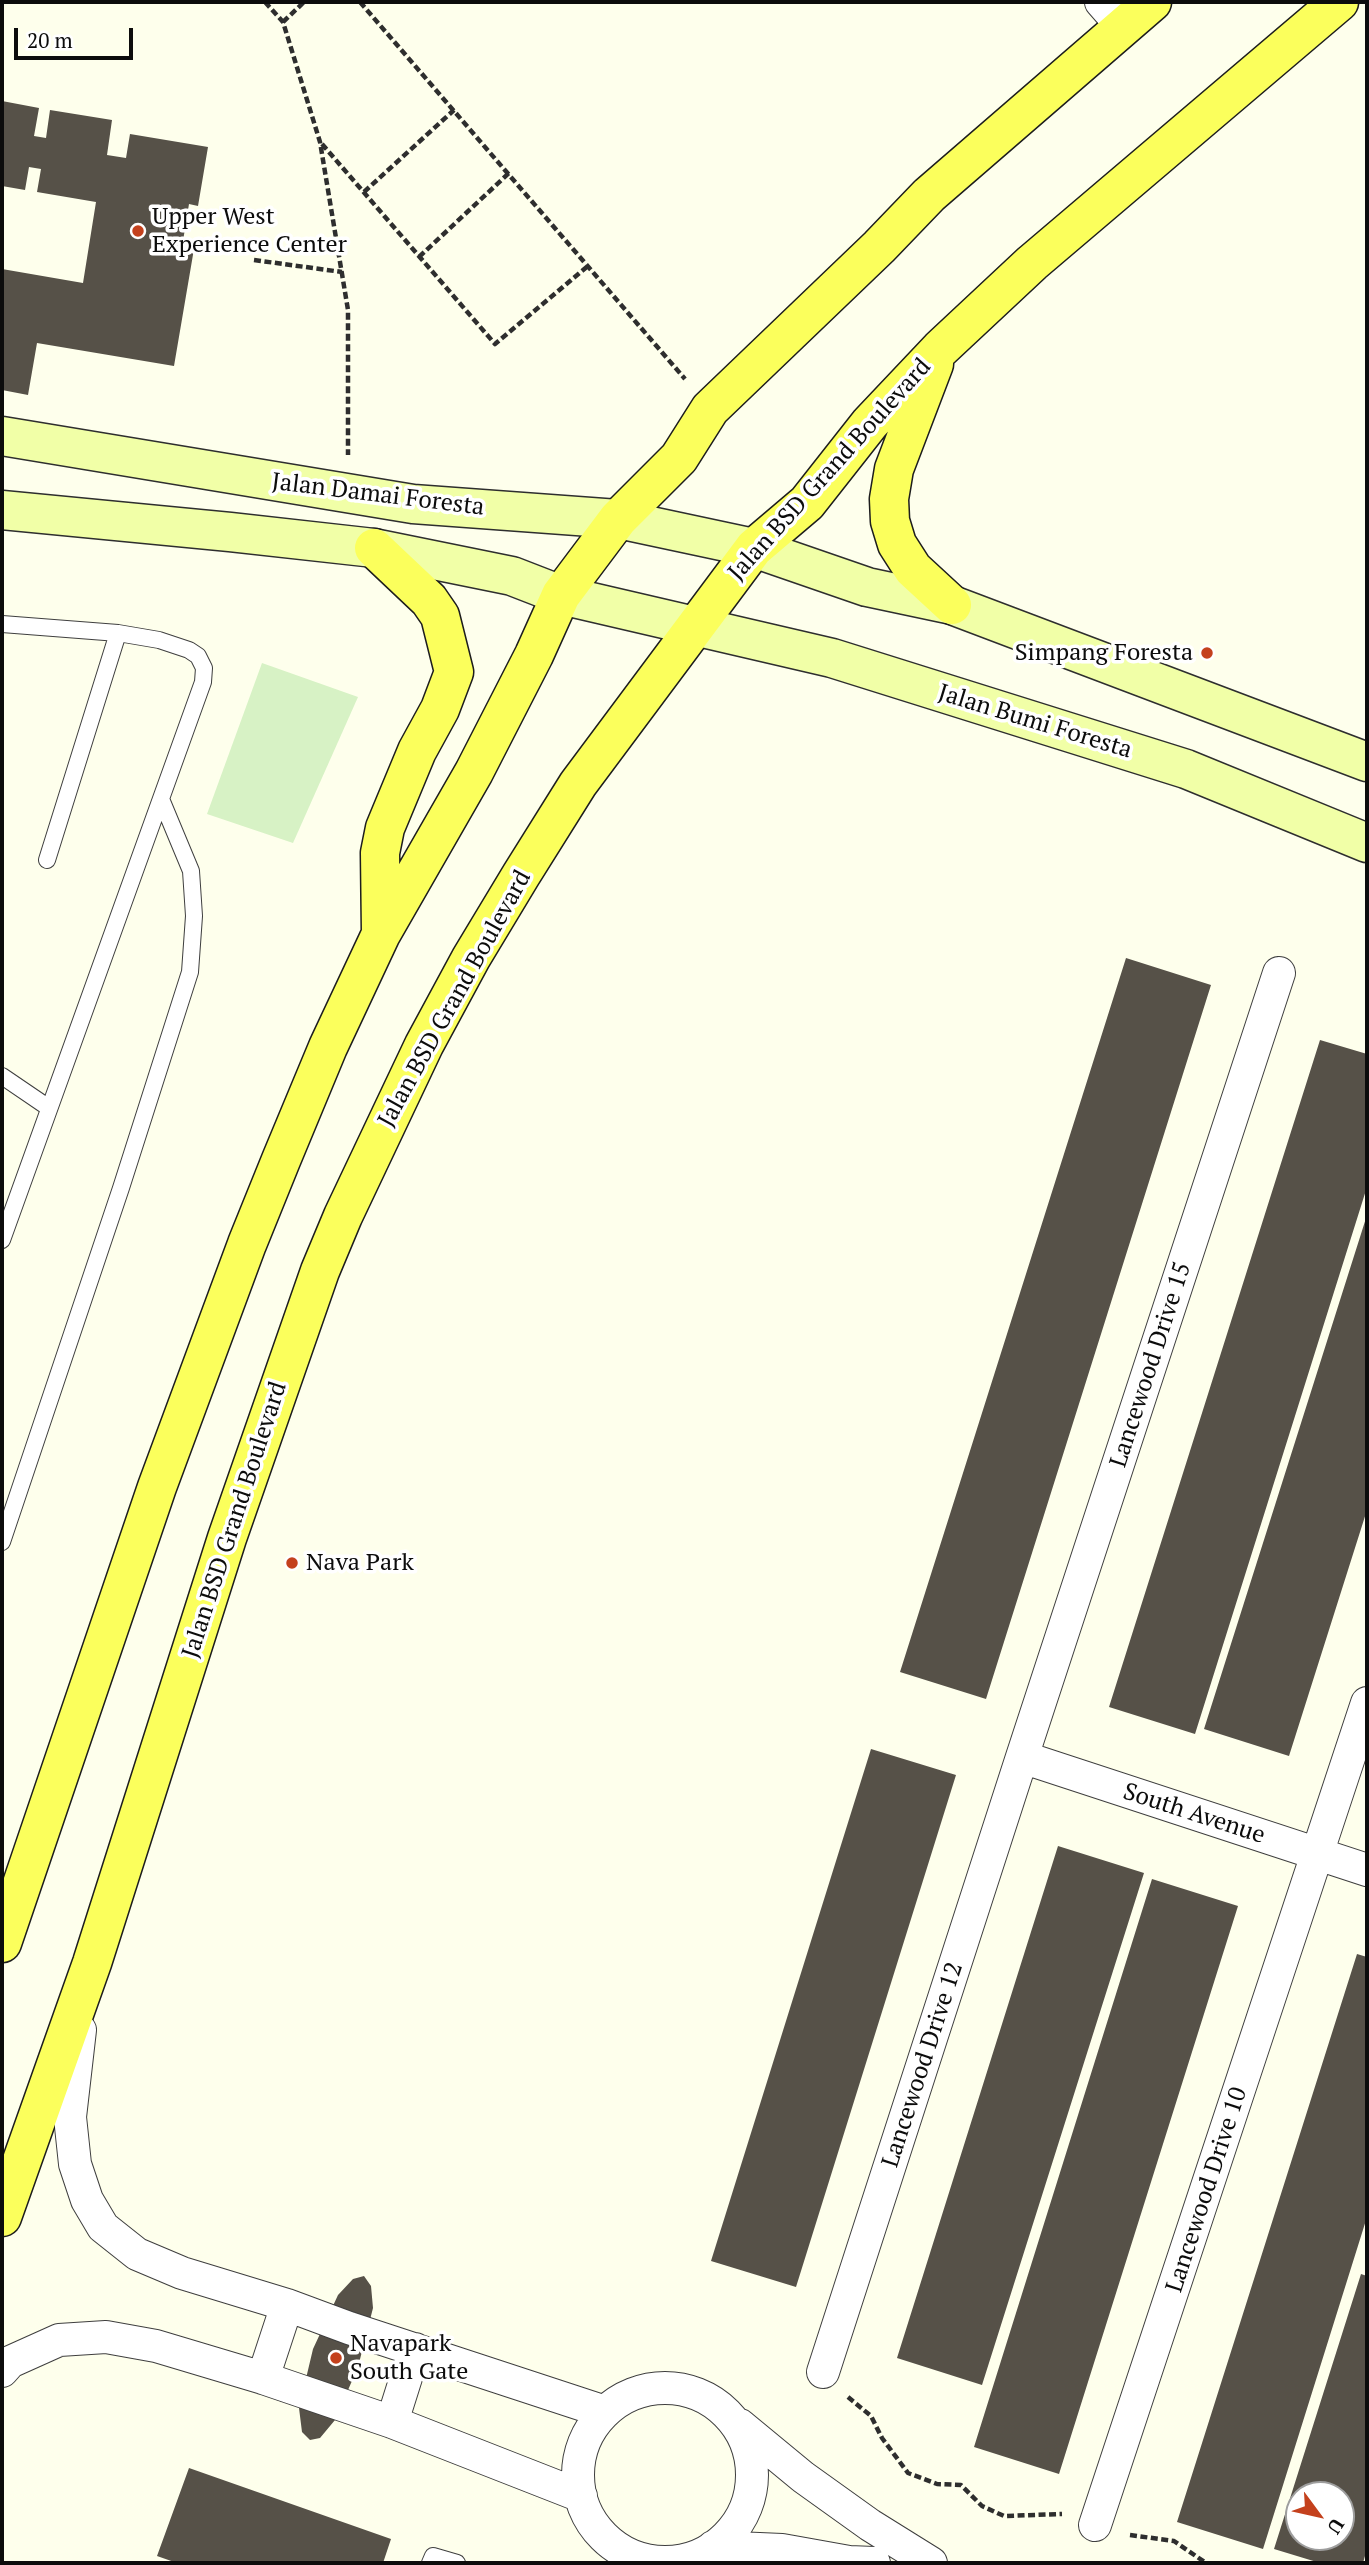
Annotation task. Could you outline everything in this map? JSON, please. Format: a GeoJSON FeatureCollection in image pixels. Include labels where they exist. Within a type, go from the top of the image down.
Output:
{"type":"FeatureCollection","features":[{"type":"Feature","properties":{"kind":"main road"},"geometry":{"type":"LineString","coordinates":[[2,1943],[157,1487],[247,1244],[328,1047],[381,934],[474,772],[534,655],[561,595],[618,519],[679,458],[710,409],[879,247],[1112,14],[1153,2]]}},
{"type":"Feature","properties":{"kind":"main road","name":"Jalan BSD Grand Boulevard"},"geometry":{"type":"LineString","coordinates":[[2,2217],[92,1963],[261,1434],[320,1271],[424,1045],[471,958],[579,785],[754,548],[807,503],[870,422],[940,349],[1032,263],[1339,2]]}},
{"type":"Feature","properties":{"kind":"main road"},"geometry":{"type":"LineString","coordinates":[[940,349],[894,469],[889,499],[890,521],[898,544],[913,569],[952,605]]}},
{"type":"Feature","properties":{"kind":"main road","name":"Jalan Damai Foresta"},"geometry":{"type":"LineString","coordinates":[[2,436],[413,504],[618,519],[754,548]]}},
{"type":"Feature","properties":{"kind":"main road"},"geometry":{"type":"LineString","coordinates":[[2,510],[374,548],[512,576],[561,595],[694,627]]}},
{"type":"Feature","properties":{"kind":"main road"},"geometry":{"type":"LineString","coordinates":[[374,548],[429,600],[440,617],[454,672],[385,828],[380,853],[381,934]]}},
{"type":"Feature","properties":{"kind":"main road"},"geometry":{"type":"LineString","coordinates":[[754,548],[867,587],[952,605],[1367,762]]}},
{"type":"Feature","properties":{"kind":"main road","name":"Jalan Bumi Foresta"},"geometry":{"type":"LineString","coordinates":[[694,627],[832,658],[1186,769],[1367,843]]}},
{"type":"Feature","properties":{"kind":"street","name":"Lancewood Drive 15"},"geometry":{"type":"LineString","coordinates":[[1022,1757],[1279,973]]}},
{"type":"Feature","properties":{"kind":"street","name":"Lancewood Drive 10"},"geometry":{"type":"LineString","coordinates":[[1095,2525],[1367,1703]]}},
{"type":"Feature","properties":{"kind":"street","name":"South Avenue"},"geometry":{"type":"LineString","coordinates":[[1022,1757],[1367,1870]]}},
{"type":"Feature","properties":{"kind":"street","name":"Lancewood Drive 12"},"geometry":{"type":"LineString","coordinates":[[823,2372],[1022,1757]]}},
{"type":"Feature","properties":{"kind":"street"},"geometry":{"type":"LineString","coordinates":[[92,1963],[75,2056],[70,2117],[75,2164],[86,2200],[103,2227],[136,2254],[182,2273],[287,2305],[605,2412]]}},
{"type":"Feature","properties":{"kind":"street"},"geometry":{"type":"LineString","coordinates":[[263,2378],[287,2305]]}},
{"type":"Feature","properties":{"kind":"street"},"geometry":{"type":"LineString","coordinates":[[2,2371],[10,2362],[59,2340],[106,2337],[156,2346],[263,2378],[392,2422],[581,2496]]}},
{"type":"Feature","properties":{"kind":"street"},"geometry":{"type":"LineString","coordinates":[[392,2422],[415,2349]]}},
{"type":"Feature","properties":{"kind":"street"},"geometry":{"type":"LineString","coordinates":[[874,2563],[849,2562],[782,2550],[703,2555],[676,2561],[638,2558],[616,2547],[590,2519],[581,2496],[578,2473],[582,2450],[591,2430],[605,2412],[631,2395],[660,2388],[676,2388],[704,2397],[803,2477],[870,2525],[931,2563]]}},
{"type":"Feature","properties":{"kind":"street"},"geometry":{"type":"LineString","coordinates":[[703,2555],[725,2538],[743,2513],[751,2484],[750,2454],[738,2427],[729,2415]]}},
{"type":"Feature","properties":{"kind":"street"},"geometry":{"type":"LineString","coordinates":[[597,2529],[605,2563]]}},
{"type":"Feature","properties":{"kind":"lane"},"geometry":{"type":"LineString","coordinates":[[2,624],[151,638],[181,646],[198,656],[204,668],[203,682],[2,1240]]}},
{"type":"Feature","properties":{"kind":"lane"},"geometry":{"type":"LineString","coordinates":[[47,860],[118,633]]}},
{"type":"Feature","properties":{"kind":"lane"},"geometry":{"type":"LineString","coordinates":[[2,1542],[121,1188],[190,972],[194,916],[191,871],[161,799]]}},
{"type":"Feature","properties":{"kind":"lane"},"geometry":{"type":"LineString","coordinates":[[2,1076],[49,1108]]}},
{"type":"Feature","properties":{"kind":"lane"},"geometry":{"type":"LineString","coordinates":[[430,2563],[433,2556],[457,2563]]}},
{"type":"Feature","properties":{"kind":"path"},"geometry":{"type":"LineString","coordinates":[[265,2],[283,22],[320,142],[348,310],[348,492]]}},
{"type":"Feature","properties":{"kind":"path"},"geometry":{"type":"LineString","coordinates":[[283,22],[304,2]]}},
{"type":"Feature","properties":{"kind":"path"},"geometry":{"type":"LineString","coordinates":[[360,2],[589,265],[710,409]]}},
{"type":"Feature","properties":{"kind":"path"},"geometry":{"type":"LineString","coordinates":[[364,192],[454,110]]}},
{"type":"Feature","properties":{"kind":"path"},"geometry":{"type":"LineString","coordinates":[[320,142],[495,344],[589,265]]}},
{"type":"Feature","properties":{"kind":"path"},"geometry":{"type":"LineString","coordinates":[[419,257],[509,173]]}},
{"type":"Feature","properties":{"kind":"path"},"geometry":{"type":"LineString","coordinates":[[254,260],[342,272]]}},
{"type":"Feature","properties":{"kind":"path"},"geometry":{"type":"LineString","coordinates":[[823,2372],[871,2416],[908,2473],[937,2484],[961,2485],[982,2506],[1004,2516],[1058,2513],[1128,2535],[1174,2542],[1206,2563]]}},
{"type":"Feature","properties":{"kind":"green space"},"geometry":{"type":"Polygon","coordinates":[[[262,663],[358,697],[293,843],[207,814],[262,663]]]}},
{"type":"Feature","properties":{"kind":"building","name":"Upper West Experience Center"},"geometry":{"type":"Polygon","coordinates":[[[2,101],[39,108],[34,136],[46,138],[50,110],[112,120],[107,155],[126,158],[130,134],[208,147],[198,206],[189,204],[183,241],[195,243],[174,366],[37,343],[28,395],[2,390],[2,269],[83,283],[96,202],[37,192],[41,169],[29,167],[25,190],[2,186],[2,101]]]}},
{"type":"Feature","properties":{"kind":"building"},"geometry":{"type":"Polygon","coordinates":[[[1126,958],[1211,985],[986,1699],[900,1672],[1126,958]]]}},
{"type":"Feature","properties":{"kind":"building"},"geometry":{"type":"Polygon","coordinates":[[[1320,1040],[1367,1054],[1367,1187],[1195,1734],[1109,1707],[1320,1040]]]}},
{"type":"Feature","properties":{"kind":"building"},"geometry":{"type":"Polygon","coordinates":[[[1367,1215],[1367,1510],[1289,1756],[1204,1729],[1367,1215]]]}},
{"type":"Feature","properties":{"kind":"building"},"geometry":{"type":"Polygon","coordinates":[[[871,1749],[956,1775],[796,2287],[711,2261],[871,1749]]]}},
{"type":"Feature","properties":{"kind":"building"},"geometry":{"type":"Polygon","coordinates":[[[1058,1846],[1144,1873],[982,2385],[897,2358],[1058,1846]]]}},
{"type":"Feature","properties":{"kind":"building"},"geometry":{"type":"Polygon","coordinates":[[[1152,1879],[1238,1906],[1059,2474],[974,2447],[1152,1879]]]}},
{"type":"Feature","properties":{"kind":"building"},"geometry":{"type":"Polygon","coordinates":[[[1357,1954],[1367,1957],[1367,2217],[1263,2549],[1177,2522],[1357,1954]]]}},
{"type":"Feature","properties":{"kind":"building"},"geometry":{"type":"Polygon","coordinates":[[[1361,2274],[1367,2276],[1367,2549],[1363,2563],[1320,2563],[1274,2549],[1285,2514],[1285,2551],[1355,2551],[1355,2481],[1296,2481],[1361,2274]]]}},
{"type":"Feature","properties":{"kind":"building","name":"Navapark South Gate"},"geometry":{"type":"Polygon","coordinates":[[[364,2276],[371,2286],[373,2308],[358,2367],[335,2420],[320,2438],[310,2440],[302,2432],[299,2408],[313,2349],[338,2295],[353,2279],[364,2276]]]}},
{"type":"Feature","properties":{"kind":"building"},"geometry":{"type":"Polygon","coordinates":[[[189,2468],[391,2539],[383,2563],[177,2563],[157,2556],[189,2468]]]}},
{"type":"Feature","properties":{"kind":"place","name":"Upper West Experience Center"},"geometry":{"type":"Point","coordinates":[138,231]}},
{"type":"Feature","properties":{"kind":"place","name":"Simpang Foresta"},"geometry":{"type":"Point","coordinates":[1207,653]}},
{"type":"Feature","properties":{"kind":"place","name":"Nava Park"},"geometry":{"type":"Point","coordinates":[292,1563]}},
{"type":"Feature","properties":{"kind":"place","name":"Navapark South Gate"},"geometry":{"type":"Point","coordinates":[336,2358]}}]}
